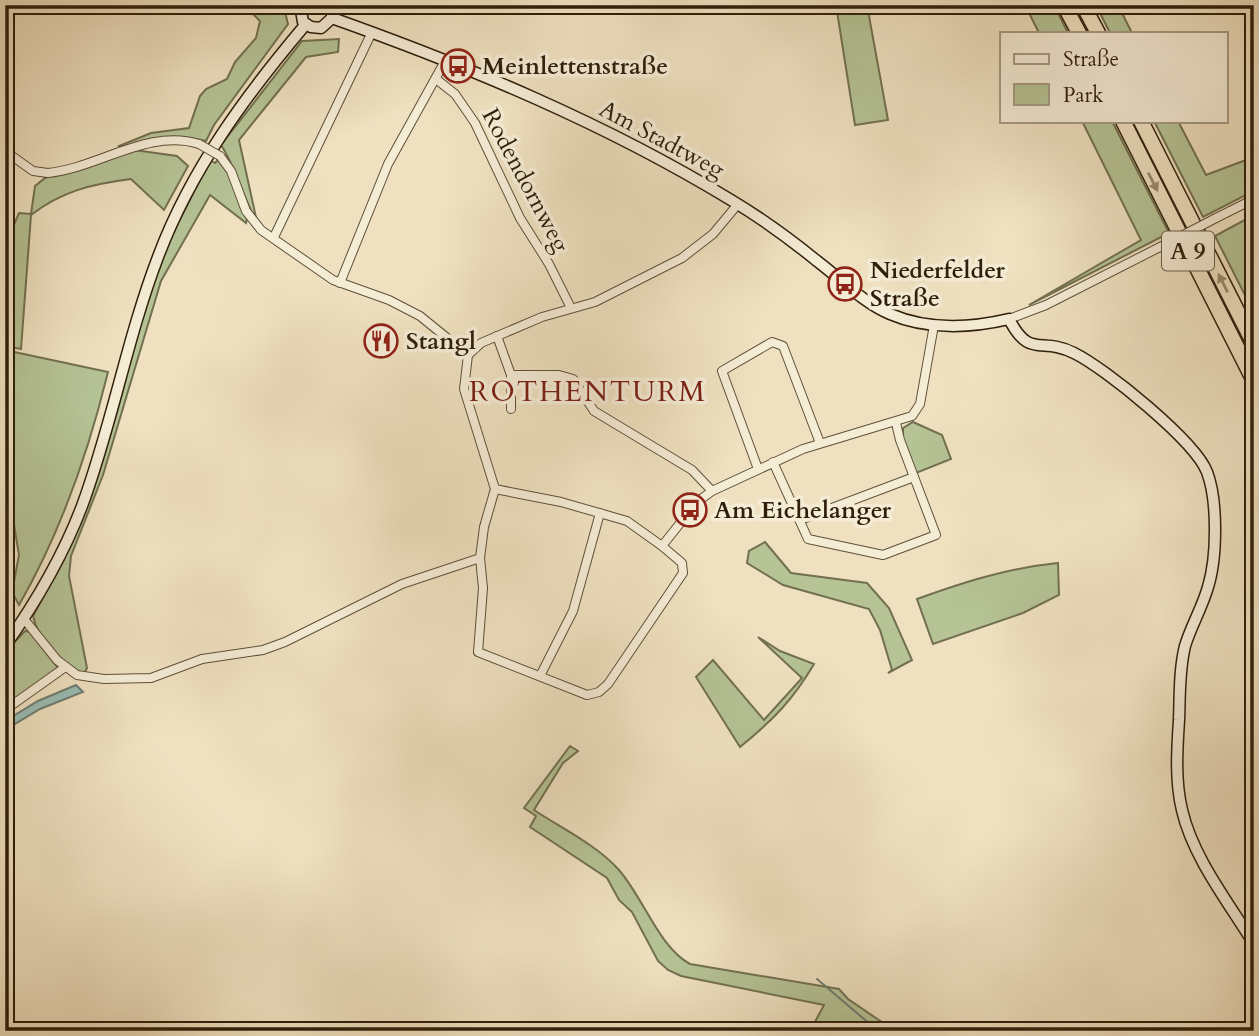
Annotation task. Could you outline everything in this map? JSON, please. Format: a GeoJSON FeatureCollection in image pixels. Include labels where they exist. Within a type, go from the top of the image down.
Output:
{"type":"FeatureCollection","features":[{"type":"Feature","properties":{"kind":"highway"},"geometry":{"type":"LineString","coordinates":[[1065,5],[1078,32]]}},
{"type":"Feature","properties":{"kind":"highway"},"geometry":{"type":"LineString","coordinates":[[1083,5],[1097,32]]}},
{"type":"Feature","properties":{"kind":"highway","name":"A 9"},"geometry":{"type":"LineString","coordinates":[[1124,122],[1254,382]]}},
{"type":"Feature","properties":{"kind":"highway","name":"A 9"},"geometry":{"type":"LineString","coordinates":[[1143,122],[1254,344]]}},
{"type":"Feature","properties":{"kind":"street"},"geometry":{"type":"LineString","coordinates":[[300,5],[300,16],[306,24],[321,28],[332,18],[332,5]]}},
{"type":"Feature","properties":{"kind":"street","name":"Am Stadtweg"},"geometry":{"type":"LineString","coordinates":[[332,18],[445,61],[602,129],[738,204]]}},
{"type":"Feature","properties":{"kind":"street"},"geometry":{"type":"LineString","coordinates":[[5,646],[58,561],[81,507],[148,286],[180,205],[229,123],[306,24]]}},
{"type":"Feature","properties":{"kind":"street"},"geometry":{"type":"LineString","coordinates":[[274,237],[372,32]]}},
{"type":"Feature","properties":{"kind":"street"},"geometry":{"type":"LineString","coordinates":[[340,283],[388,164],[445,61]]}},
{"type":"Feature","properties":{"kind":"street","name":"Rodendornweg"},"geometry":{"type":"LineString","coordinates":[[436,79],[465,107],[520,218],[550,264],[571,308]]}},
{"type":"Feature","properties":{"kind":"street"},"geometry":{"type":"LineString","coordinates":[[5,151],[33,171],[48,173],[170,139],[199,144],[220,156],[231,171],[250,218],[274,237],[340,283],[404,307],[438,328],[468,355]]}},
{"type":"Feature","properties":{"kind":"street"},"geometry":{"type":"LineString","coordinates":[[495,489],[561,502],[635,524],[682,563],[683,573],[604,689],[594,695],[580,694],[478,652],[483,589],[480,558],[484,527],[495,489],[464,389],[468,355],[481,343],[571,308],[595,302],[682,258],[713,234],[738,204],[878,308],[905,319],[934,325],[979,324],[1009,318],[1046,305],[1254,199]]}},
{"type":"Feature","properties":{"kind":"street"},"geometry":{"type":"LineString","coordinates":[[1009,318],[1019,337],[1027,343],[1074,353],[1127,390],[1194,452],[1206,470],[1212,505],[1213,562],[1208,586],[1188,637],[1182,661],[1178,785],[1182,811],[1194,844],[1254,944]]}},
{"type":"Feature","properties":{"kind":"street"},"geometry":{"type":"LineString","coordinates":[[662,546],[697,502],[712,491],[758,468],[820,443],[896,423],[912,416],[920,404],[934,325]]}},
{"type":"Feature","properties":{"kind":"street"},"geometry":{"type":"LineString","coordinates":[[497,336],[510,375],[511,409]]}},
{"type":"Feature","properties":{"kind":"street"},"geometry":{"type":"LineString","coordinates":[[758,468],[722,372],[772,342],[783,346],[820,443]]}},
{"type":"Feature","properties":{"kind":"street"},"geometry":{"type":"LineString","coordinates":[[510,375],[566,376],[586,394],[594,411],[692,470],[712,491]]}},
{"type":"Feature","properties":{"kind":"street"},"geometry":{"type":"LineString","coordinates":[[773,462],[808,539],[874,554],[892,553],[936,535],[896,423]]}},
{"type":"Feature","properties":{"kind":"street"},"geometry":{"type":"LineString","coordinates":[[800,520],[914,477]]}},
{"type":"Feature","properties":{"kind":"street"},"geometry":{"type":"LineString","coordinates":[[540,676],[573,611],[600,513]]}},
{"type":"Feature","properties":{"kind":"street"},"geometry":{"type":"LineString","coordinates":[[24,619],[64,668],[91,679],[151,678],[202,659],[276,646],[402,584],[480,558]]}},
{"type":"Feature","properties":{"kind":"street"},"geometry":{"type":"LineString","coordinates":[[5,710],[64,668]]}},
{"type":"Feature","properties":{"kind":"green space"},"geometry":{"type":"Polygon","coordinates":[[[249,5],[279,5],[284,8],[288,24],[214,125],[206,141],[165,138],[123,149],[119,146],[151,133],[189,128],[200,96],[206,89],[227,79],[235,62],[256,38],[260,21],[250,11],[249,5]]]}},
{"type":"Feature","properties":{"kind":"green space"},"geometry":{"type":"Polygon","coordinates":[[[836,5],[867,5],[888,120],[855,125],[836,5]]]}},
{"type":"Feature","properties":{"kind":"green space"},"geometry":{"type":"Polygon","coordinates":[[[1025,5],[1054,5],[1068,32],[1038,32],[1025,5]]]}},
{"type":"Feature","properties":{"kind":"green space"},"geometry":{"type":"Polygon","coordinates":[[[1096,5],[1118,5],[1132,32],[1110,32],[1096,5]]]}},
{"type":"Feature","properties":{"kind":"green space"},"geometry":{"type":"Polygon","coordinates":[[[339,39],[338,52],[306,57],[239,140],[257,222],[221,145],[302,41],[339,39]]]}},
{"type":"Feature","properties":{"kind":"green space"},"geometry":{"type":"Polygon","coordinates":[[[1082,122],[1113,122],[1169,233],[1029,305],[1141,240],[1082,122]]]}},
{"type":"Feature","properties":{"kind":"green space"},"geometry":{"type":"Polygon","coordinates":[[[1155,122],[1179,122],[1206,175],[1254,157],[1254,191],[1203,217],[1155,122]]]}},
{"type":"Feature","properties":{"kind":"green space"},"geometry":{"type":"Polygon","coordinates":[[[134,150],[177,156],[188,166],[164,210],[131,179],[103,183],[66,194],[31,215],[21,349],[5,346],[5,245],[19,213],[31,214],[35,186],[45,178],[134,150]]]}},
{"type":"Feature","properties":{"kind":"green space"},"geometry":{"type":"Polygon","coordinates":[[[210,160],[215,163],[218,160],[227,170],[247,219],[246,223],[210,195],[161,281],[103,475],[71,556],[69,576],[87,668],[84,674],[68,665],[52,650],[45,642],[33,616],[64,559],[163,253],[210,160]]]}},
{"type":"Feature","properties":{"kind":"green space"},"geometry":{"type":"Polygon","coordinates":[[[1254,215],[1254,313],[1215,236],[1254,215]]]}},
{"type":"Feature","properties":{"kind":"green space"},"geometry":{"type":"Polygon","coordinates":[[[5,350],[108,372],[92,433],[72,492],[48,549],[19,605],[12,592],[19,555],[5,470],[5,350]]]}},
{"type":"Feature","properties":{"kind":"green space"},"geometry":{"type":"Polygon","coordinates":[[[913,422],[942,435],[951,459],[916,473],[903,439],[903,428],[913,422]]]}},
{"type":"Feature","properties":{"kind":"green space"},"geometry":{"type":"Polygon","coordinates":[[[765,542],[791,573],[867,583],[889,608],[912,660],[888,673],[892,670],[880,630],[869,609],[783,585],[747,563],[749,551],[765,542]]]}},
{"type":"Feature","properties":{"kind":"green space"},"geometry":{"type":"Polygon","coordinates":[[[1058,563],[1059,595],[1023,613],[933,644],[917,599],[986,576],[1058,563]]]}},
{"type":"Feature","properties":{"kind":"green space"},"geometry":{"type":"Polygon","coordinates":[[[25,631],[31,632],[57,667],[57,671],[5,706],[5,652],[25,631]]]}},
{"type":"Feature","properties":{"kind":"green space"},"geometry":{"type":"Polygon","coordinates":[[[758,637],[780,651],[814,664],[781,709],[740,747],[696,677],[713,660],[764,720],[802,678],[758,637]]]}},
{"type":"Feature","properties":{"kind":"green space"},"geometry":{"type":"Polygon","coordinates":[[[570,746],[578,751],[563,763],[534,810],[590,845],[619,870],[669,946],[679,956],[690,964],[839,989],[848,999],[895,1031],[810,1031],[824,1005],[681,976],[668,970],[658,961],[632,912],[619,900],[607,878],[530,827],[536,816],[524,808],[570,746]]]}},
{"type":"Feature","properties":{"kind":"water"},"geometry":{"type":"Polygon","coordinates":[[[76,685],[83,692],[40,709],[5,730],[5,721],[38,701],[76,685]]]}},
{"type":"Feature","properties":{"kind":"waterway"},"geometry":{"type":"LineString","coordinates":[[817,979],[878,1031]]}},
{"type":"Feature","properties":{"kind":"place","name":"Meinlettenstraße"},"geometry":{"type":"Point","coordinates":[458,66]}},
{"type":"Feature","properties":{"kind":"place","name":"Niederfelder Straße"},"geometry":{"type":"Point","coordinates":[845,284]}},
{"type":"Feature","properties":{"kind":"place","name":"Stangl"},"geometry":{"type":"Point","coordinates":[381,341]}},
{"type":"Feature","properties":{"kind":"place","name":"Am Eichelanger"},"geometry":{"type":"Point","coordinates":[690,510]}},
{"type":"Feature","properties":{"kind":"district","name":"ROTHENTURM"},"geometry":{"type":"Point","coordinates":[588,391]}}]}
